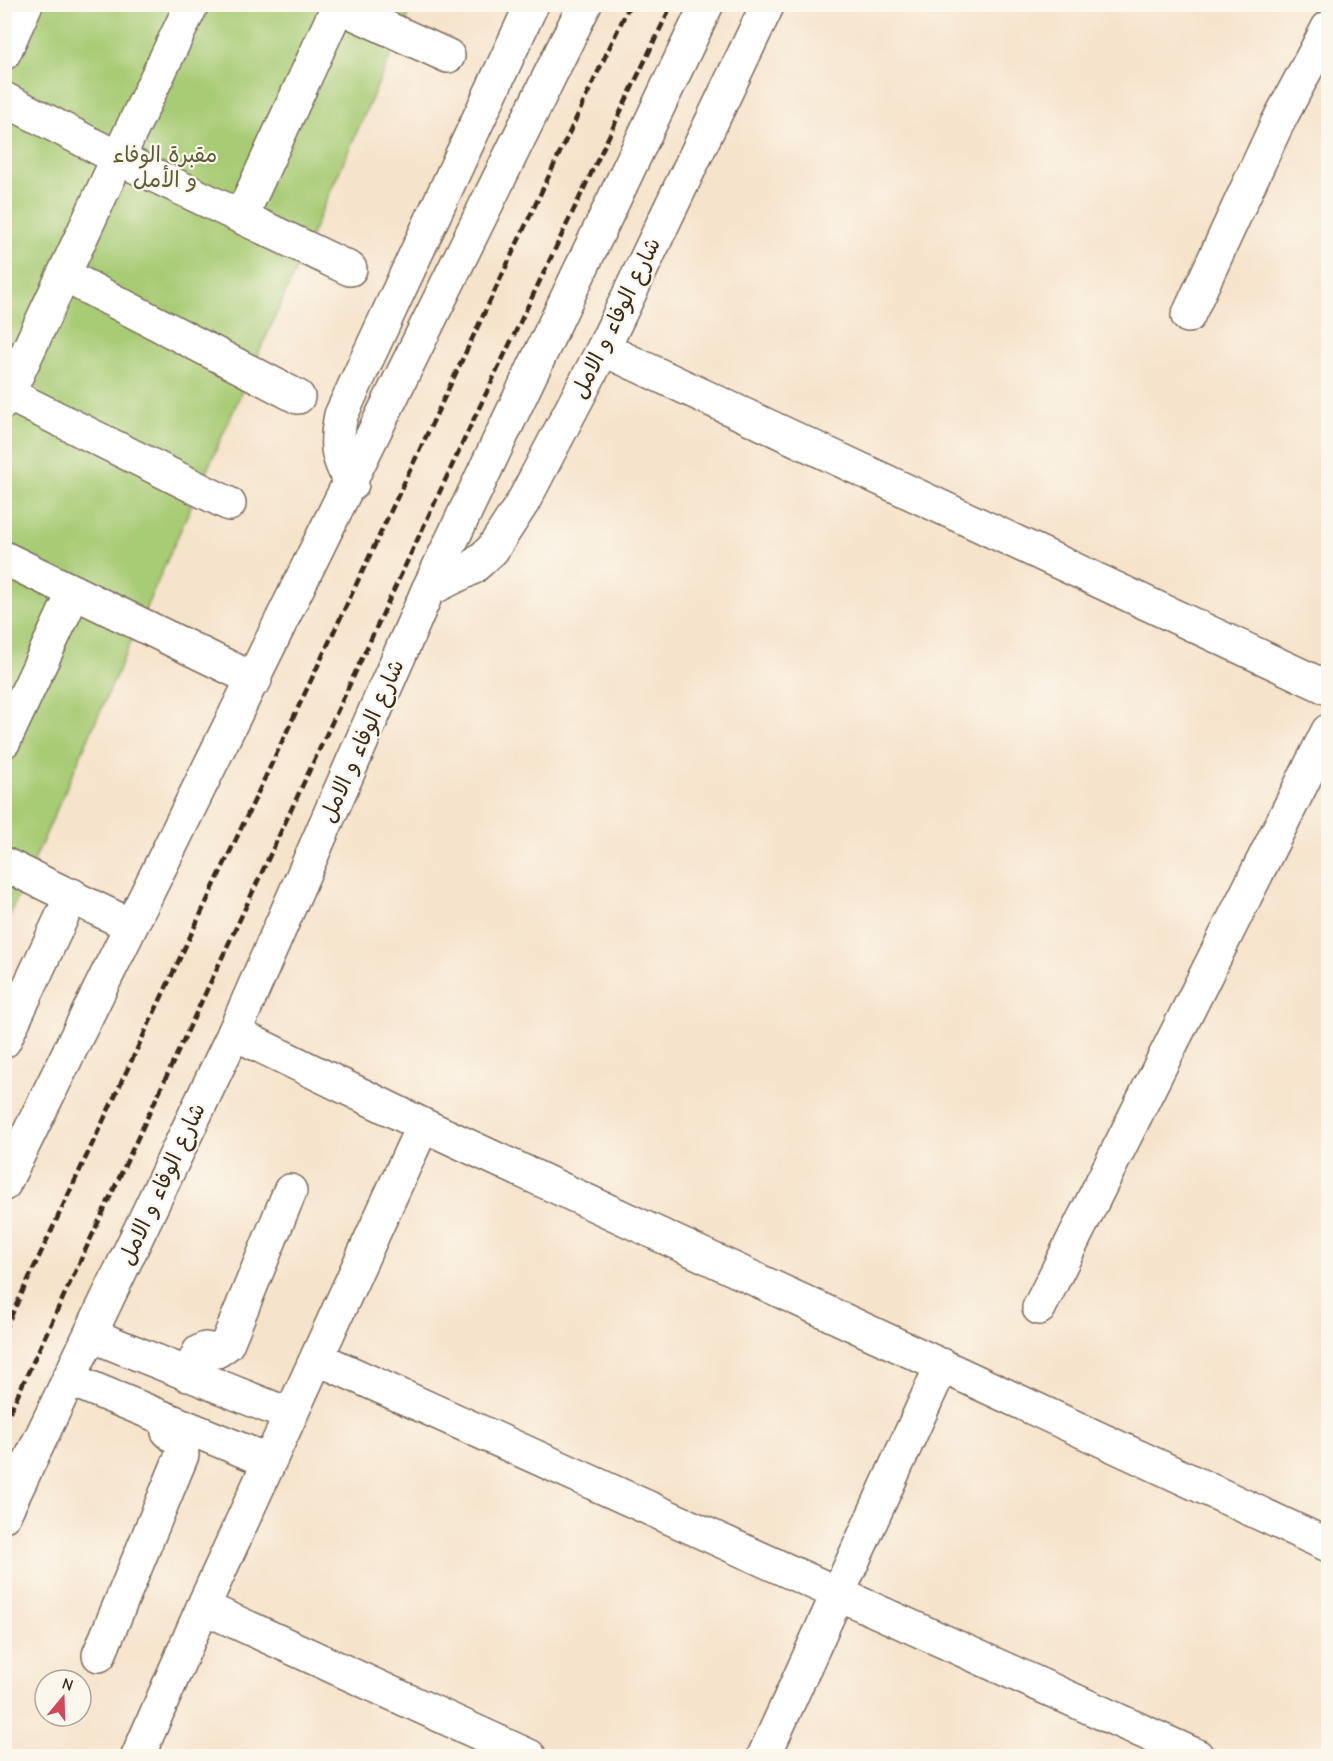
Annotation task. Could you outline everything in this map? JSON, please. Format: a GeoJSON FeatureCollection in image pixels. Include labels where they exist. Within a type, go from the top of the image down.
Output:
{"type":"FeatureCollection","features":[{"type":"Feature","properties":{"kind":"street"},"geometry":{"type":"LineString","coordinates":[[4,53],[26,4]]}},
{"type":"Feature","properties":{"kind":"street"},"geometry":{"type":"LineString","coordinates":[[192,4],[6,396],[229,504]]}},
{"type":"Feature","properties":{"kind":"street"},"geometry":{"type":"LineString","coordinates":[[352,484],[340,465],[336,440],[341,415],[532,4]]}},
{"type":"Feature","properties":{"kind":"street"},"geometry":{"type":"LineString","coordinates":[[5,1181],[130,925],[352,484],[585,4]]}},
{"type":"Feature","properties":{"kind":"street"},"geometry":{"type":"LineString","coordinates":[[428,590],[707,4]]}},
{"type":"Feature","properties":{"kind":"street","name":"شارع الوفاء و الامل"},"geometry":{"type":"LineString","coordinates":[[4,1515],[234,1033],[428,590],[472,568],[492,550],[522,502],[603,349],[768,4]]}},
{"type":"Feature","properties":{"kind":"street"},"geometry":{"type":"LineString","coordinates":[[241,217],[336,5],[448,56]]}},
{"type":"Feature","properties":{"kind":"street"},"geometry":{"type":"LineString","coordinates":[[1188,316],[1276,126],[1329,28]]}},
{"type":"Feature","properties":{"kind":"street"},"geometry":{"type":"LineString","coordinates":[[4,99],[118,158],[350,269]]}},
{"type":"Feature","properties":{"kind":"street"},"geometry":{"type":"LineString","coordinates":[[64,275],[298,398]]}},
{"type":"Feature","properties":{"kind":"street"},"geometry":{"type":"LineString","coordinates":[[603,349],[1329,688]]}},
{"type":"Feature","properties":{"kind":"street"},"geometry":{"type":"LineString","coordinates":[[4,558],[255,680]]}},
{"type":"Feature","properties":{"kind":"street"},"geometry":{"type":"LineString","coordinates":[[4,741],[74,592]]}},
{"type":"Feature","properties":{"kind":"street"},"geometry":{"type":"LineString","coordinates":[[1039,1308],[1329,731]]}},
{"type":"Feature","properties":{"kind":"street"},"geometry":{"type":"LineString","coordinates":[[4,864],[130,925]]}},
{"type":"Feature","properties":{"kind":"street"},"geometry":{"type":"LineString","coordinates":[[5,1036],[72,895]]}},
{"type":"Feature","properties":{"kind":"street"},"geometry":{"type":"LineString","coordinates":[[234,1033],[423,1125],[1329,1545]]}},
{"type":"Feature","properties":{"kind":"street"},"geometry":{"type":"LineString","coordinates":[[138,1756],[202,1607],[423,1125]]}},
{"type":"Feature","properties":{"kind":"street"},"geometry":{"type":"LineString","coordinates":[[99,1655],[182,1455],[181,1443],[168,1431],[179,1424],[197,1378],[199,1352],[217,1351],[227,1344],[290,1191]]}},
{"type":"Feature","properties":{"kind":"street"},"geometry":{"type":"LineString","coordinates":[[91,1335],[290,1415]]}},
{"type":"Feature","properties":{"kind":"street"},"geometry":{"type":"LineString","coordinates":[[317,1358],[1197,1756]]}},
{"type":"Feature","properties":{"kind":"street"},"geometry":{"type":"LineString","coordinates":[[764,1756],[942,1365]]}},
{"type":"Feature","properties":{"kind":"street"},"geometry":{"type":"LineString","coordinates":[[69,1379],[269,1461]]}},
{"type":"Feature","properties":{"kind":"street"},"geometry":{"type":"LineString","coordinates":[[202,1607],[529,1756]]}},
{"type":"Feature","properties":{"kind":"green space","name":"مقبرة الوفاء و الأمل"},"geometry":{"type":"Polygon","coordinates":[[[5,5],[413,5],[5,926],[5,5]]]}},
{"type":"Feature","properties":{"kind":"railway"},"geometry":{"type":"LineString","coordinates":[[4,1331],[630,4]]}},
{"type":"Feature","properties":{"kind":"railway"},"geometry":{"type":"LineString","coordinates":[[4,1424],[471,425],[672,4]]}}]}
